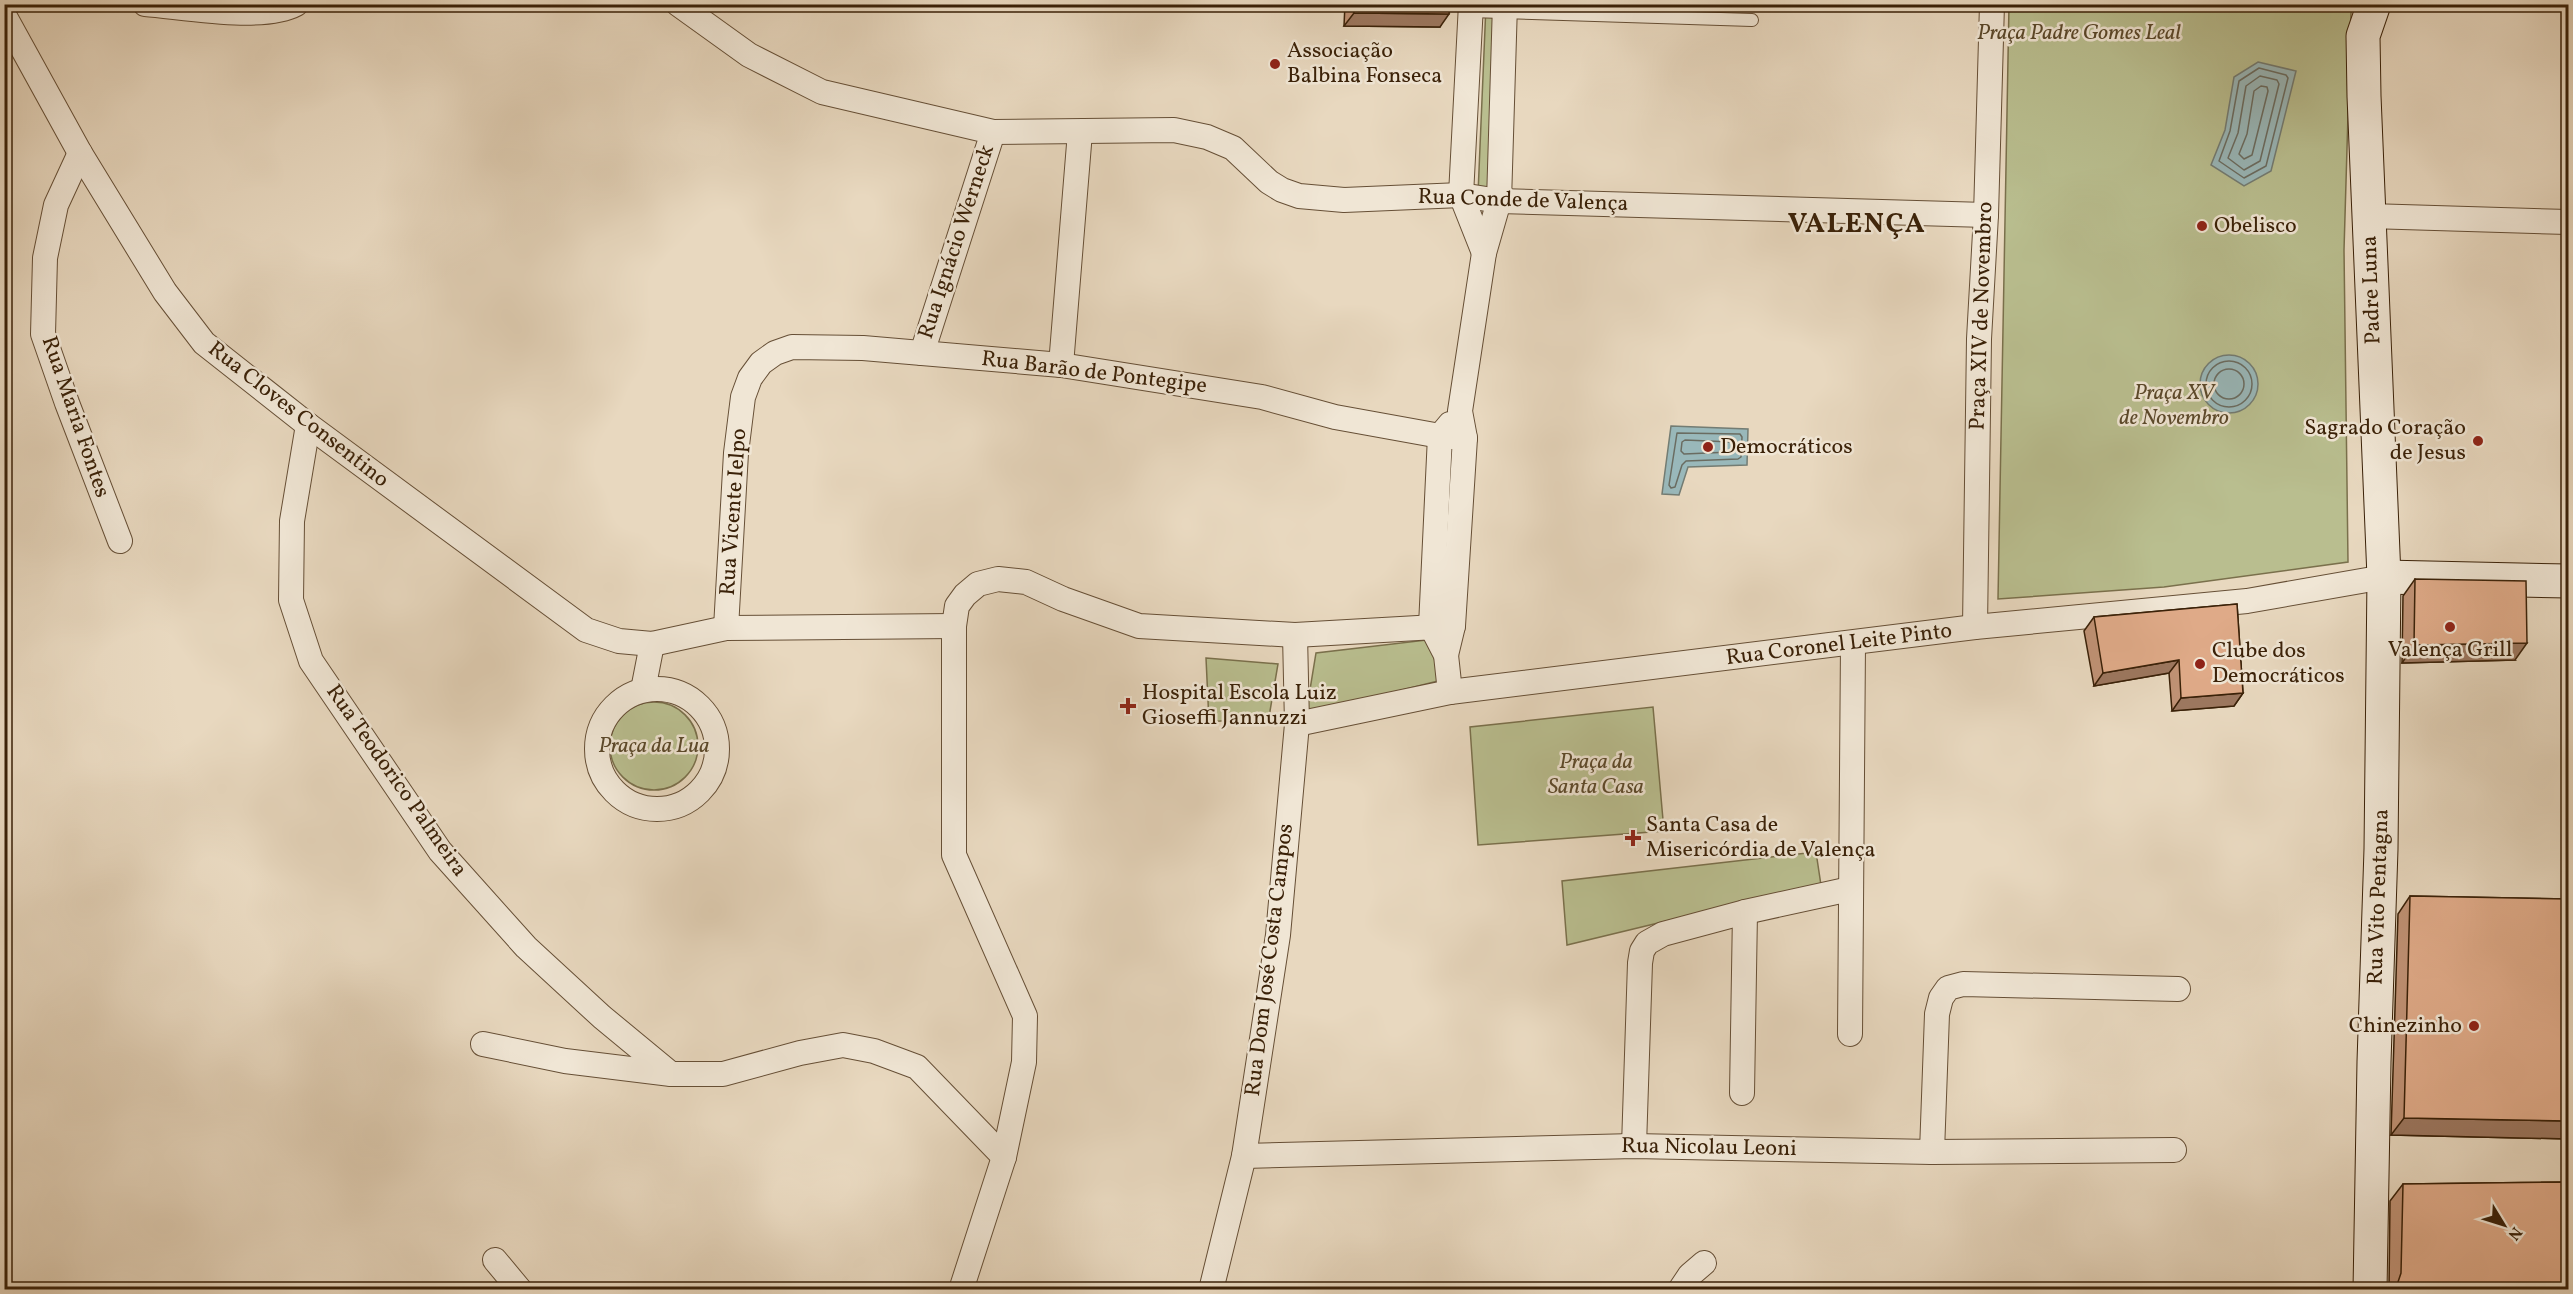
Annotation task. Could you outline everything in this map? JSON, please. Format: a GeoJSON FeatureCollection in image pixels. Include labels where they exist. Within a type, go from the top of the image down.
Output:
{"type":"FeatureCollection","features":[{"type":"Feature","properties":{"kind":"street"},"geometry":{"type":"LineString","coordinates":[[4,5],[19,4]]}},
{"type":"Feature","properties":{"kind":"street"},"geometry":{"type":"LineString","coordinates":[[145,4],[262,13],[288,9],[296,4]]}},
{"type":"Feature","properties":{"kind":"street","name":"Rua Conde de Valença"},"geometry":{"type":"LineString","coordinates":[[678,4],[749,55],[822,92],[993,132],[1174,130],[1207,137],[1233,148],[1269,182],[1299,196],[1344,200],[1461,195],[1499,201],[1986,215]]}},
{"type":"Feature","properties":{"kind":"street","name":"Praça XIV de Novembro"},"geometry":{"type":"LineString","coordinates":[[1975,627],[1979,339],[1986,215],[1992,4]]}},
{"type":"Feature","properties":{"kind":"street","name":"Padre Luna"},"geometry":{"type":"LineString","coordinates":[[2374,4],[2363,36],[2384,577]]}},
{"type":"Feature","properties":{"kind":"street"},"geometry":{"type":"LineString","coordinates":[[1470,8],[1461,195],[1484,253]]}},
{"type":"Feature","properties":{"kind":"street"},"geometry":{"type":"LineString","coordinates":[[1442,626],[1465,438],[1460,411],[1484,253],[1499,201],[1504,8]]}},
{"type":"Feature","properties":{"kind":"street","name":"Rua Cloves Consentino"},"geometry":{"type":"LineString","coordinates":[[4,15],[80,153],[165,292],[204,343],[308,425],[586,630],[619,642],[652,644],[726,628],[954,626]]}},
{"type":"Feature","properties":{"kind":"street","name":"Rua Ignácio Werneck"},"geometry":{"type":"LineString","coordinates":[[922,353],[993,132]]}},
{"type":"Feature","properties":{"kind":"street"},"geometry":{"type":"LineString","coordinates":[[1061,365],[1080,132]]}},
{"type":"Feature","properties":{"kind":"street","name":"Rua Maria Fontes"},"geometry":{"type":"LineString","coordinates":[[80,153],[56,205],[45,258],[44,333],[67,403],[120,541]]}},
{"type":"Feature","properties":{"kind":"street"},"geometry":{"type":"LineString","coordinates":[[2369,216],[2568,222]]}},
{"type":"Feature","properties":{"kind":"street","name":"Rua Barão de Pontegipe"},"geometry":{"type":"LineString","coordinates":[[743,397],[750,378],[761,363],[775,353],[792,347],[863,348],[1061,365],[1262,396],[1335,417],[1440,436],[1465,438]]}},
{"type":"Feature","properties":{"kind":"street","name":"Rua Vicente Ielpo"},"geometry":{"type":"LineString","coordinates":[[726,628],[736,453],[743,397]]}},
{"type":"Feature","properties":{"kind":"street"},"geometry":{"type":"LineString","coordinates":[[1450,693],[1442,626],[1440,436],[1460,411]]}},
{"type":"Feature","properties":{"kind":"street","name":"Rua Teodorico Palmeira"},"geometry":{"type":"LineString","coordinates":[[308,425],[292,521],[291,600],[312,661],[440,851],[526,947],[602,1017],[671,1074]]}},
{"type":"Feature","properties":{"kind":"street"},"geometry":{"type":"LineString","coordinates":[[2384,577],[2568,581]]}},
{"type":"Feature","properties":{"kind":"street","name":"Rua Coronel Leite Pinto"},"geometry":{"type":"LineString","coordinates":[[1297,724],[1450,693],[1975,627],[2247,601],[2384,577]]}},
{"type":"Feature","properties":{"kind":"street","name":"Rua Vito Pentagna"},"geometry":{"type":"LineString","coordinates":[[2370,1290],[2373,1062],[2381,849],[2384,577]]}},
{"type":"Feature","properties":{"kind":"street"},"geometry":{"type":"LineString","coordinates":[[961,1290],[1004,1157],[1024,1062],[1025,1016],[954,855],[954,626],[957,606],[978,585],[998,579],[1026,582],[1063,599],[1139,626],[1295,635],[1442,626]]}},
{"type":"Feature","properties":{"kind":"street","name":"Rua Dom José Costa Campos"},"geometry":{"type":"LineString","coordinates":[[1215,1287],[1244,1156],[1278,935],[1297,724],[1295,635]]}},
{"type":"Feature","properties":{"kind":"street"},"geometry":{"type":"LineString","coordinates":[[643,690],[652,644]]}},
{"type":"Feature","properties":{"kind":"street"},"geometry":{"type":"LineString","coordinates":[[1850,1034],[1853,644]]}},
{"type":"Feature","properties":{"kind":"street"},"geometry":{"type":"LineString","coordinates":[[662,689],[682,693],[698,704],[710,719],[717,738],[717,757],[711,776],[700,792],[683,803],[664,809],[644,808],[625,800],[610,787],[600,769],[597,750],[600,730],[610,712],[625,698],[643,690],[662,689]]}},
{"type":"Feature","properties":{"kind":"street"},"geometry":{"type":"LineString","coordinates":[[1634,1146],[1640,963],[1642,951],[1647,942],[1663,934],[1744,912],[1850,889]]}},
{"type":"Feature","properties":{"kind":"street"},"geometry":{"type":"LineString","coordinates":[[1742,1093],[1744,912]]}},
{"type":"Feature","properties":{"kind":"street"},"geometry":{"type":"LineString","coordinates":[[1932,1152],[1936,1014],[1948,988],[1963,984],[2178,989]]}},
{"type":"Feature","properties":{"kind":"street"},"geometry":{"type":"LineString","coordinates":[[483,1044],[565,1061],[671,1074],[723,1074],[800,1053],[843,1045],[874,1051],[917,1067],[1004,1157]]}},
{"type":"Feature","properties":{"kind":"street","name":"Rua Nicolau Leoni"},"geometry":{"type":"LineString","coordinates":[[1244,1156],[1634,1146],[1932,1152],[2174,1150]]}},
{"type":"Feature","properties":{"kind":"street"},"geometry":{"type":"LineString","coordinates":[[495,1260],[520,1290]]}},
{"type":"Feature","properties":{"kind":"street"},"geometry":{"type":"LineString","coordinates":[[1680,1290],[1690,1275],[1704,1263]]}},
{"type":"Feature","properties":{"kind":"lane"},"geometry":{"type":"LineString","coordinates":[[1470,8],[1752,20]]}},
{"type":"Feature","properties":{"kind":"green space"},"geometry":{"type":"Polygon","coordinates":[[[1486,5],[1501,5],[1496,196],[1478,194],[1486,5]]]}},
{"type":"Feature","properties":{"kind":"green space","name":"Praça XV de Novembro"},"geometry":{"type":"Polygon","coordinates":[[[2009,5],[2354,5],[2351,13],[2344,250],[2348,562],[2164,587],[1998,599],[2009,5]]]}},
{"type":"Feature","properties":{"kind":"green space"},"geometry":{"type":"Polygon","coordinates":[[[1435,639],[1438,681],[1306,714],[1316,653],[1435,639]]]}},
{"type":"Feature","properties":{"kind":"green space"},"geometry":{"type":"Polygon","coordinates":[[[1206,658],[1278,664],[1269,717],[1209,722],[1206,658]]]}},
{"type":"Feature","properties":{"kind":"green space","name":"Praça da Lua"},"geometry":{"type":"Polygon","coordinates":[[[654,702],[671,706],[685,715],[694,729],[698,746],[694,763],[685,777],[671,786],[654,790],[637,786],[623,777],[614,763],[610,746],[614,729],[623,715],[637,706],[654,702]]]}},
{"type":"Feature","properties":{"kind":"green space","name":"Praça da Santa Casa"},"geometry":{"type":"Polygon","coordinates":[[[1653,707],[1664,831],[1478,845],[1470,727],[1653,707]]]}},
{"type":"Feature","properties":{"kind":"green space"},"geometry":{"type":"Polygon","coordinates":[[[1816,852],[1822,892],[1683,917],[1567,945],[1562,881],[1816,852]]]}},
{"type":"Feature","properties":{"kind":"water"},"geometry":{"type":"Polygon","coordinates":[[[2258,62],[2296,71],[2271,171],[2244,186],[2211,165],[2225,130],[2234,77],[2258,62]]]}},
{"type":"Feature","properties":{"kind":"water"},"geometry":{"type":"Polygon","coordinates":[[[2229,355],[2245,360],[2253,368],[2258,384],[2253,400],[2245,408],[2229,413],[2213,408],[2205,400],[2200,384],[2205,368],[2213,360],[2229,355]]]}},
{"type":"Feature","properties":{"kind":"water","name":"Democráticos"},"geometry":{"type":"Polygon","coordinates":[[[1671,426],[1748,429],[1747,465],[1688,467],[1679,495],[1662,494],[1671,426]]]}},
{"type":"Feature","properties":{"kind":"building"},"geometry":{"type":"Polygon","coordinates":[[[1354,4],[1450,4],[1449,14],[1354,13],[1354,4]]]}},
{"type":"Feature","properties":{"kind":"building"},"geometry":{"type":"Polygon","coordinates":[[[2415,579],[2526,581],[2527,643],[2414,645],[2415,579]]]}},
{"type":"Feature","properties":{"kind":"building"},"geometry":{"type":"Polygon","coordinates":[[[2237,604],[2243,693],[2181,698],[2179,660],[2103,673],[2094,617],[2237,604]]]}},
{"type":"Feature","properties":{"kind":"building","name":"Chinezinho"},"geometry":{"type":"Polygon","coordinates":[[[2410,896],[2568,899],[2568,1121],[2404,1118],[2410,896]]]}},
{"type":"Feature","properties":{"kind":"building"},"geometry":{"type":"Polygon","coordinates":[[[2568,1182],[2568,1290],[2387,1290],[2398,1282],[2401,1273],[2403,1184],[2568,1182]]]}},
{"type":"Feature","properties":{"kind":"place","name":"Associação Balbina Fonseca"},"geometry":{"type":"Point","coordinates":[1275,64]}},
{"type":"Feature","properties":{"kind":"place","name":"Obelisco"},"geometry":{"type":"Point","coordinates":[2202,226]}},
{"type":"Feature","properties":{"kind":"place","name":"Sagrado Coração de Jesus"},"geometry":{"type":"Point","coordinates":[2478,441]}},
{"type":"Feature","properties":{"kind":"place","name":"Democráticos"},"geometry":{"type":"Point","coordinates":[1708,447]}},
{"type":"Feature","properties":{"kind":"place","name":"Valença Grill"},"geometry":{"type":"Point","coordinates":[2450,627]}},
{"type":"Feature","properties":{"kind":"place","name":"Clube dos Democráticos"},"geometry":{"type":"Point","coordinates":[2200,664]}},
{"type":"Feature","properties":{"kind":"place","name":"Hospital Escola Luiz Gioseffi Jannuzzi"},"geometry":{"type":"Point","coordinates":[1128,706]}},
{"type":"Feature","properties":{"kind":"place","name":"Santa Casa de Misericórdia de Valença"},"geometry":{"type":"Point","coordinates":[1633,838]}},
{"type":"Feature","properties":{"kind":"place","name":"Chinezinho"},"geometry":{"type":"Point","coordinates":[2474,1026]}},
{"type":"Feature","properties":{"kind":"district","name":"VALENÇA"},"geometry":{"type":"Point","coordinates":[1857,224]}},
{"type":"Feature","properties":{"kind":"park label","name":"Praça Padre Gomes Leal"},"geometry":{"type":"Point","coordinates":[2079,33]}}]}
